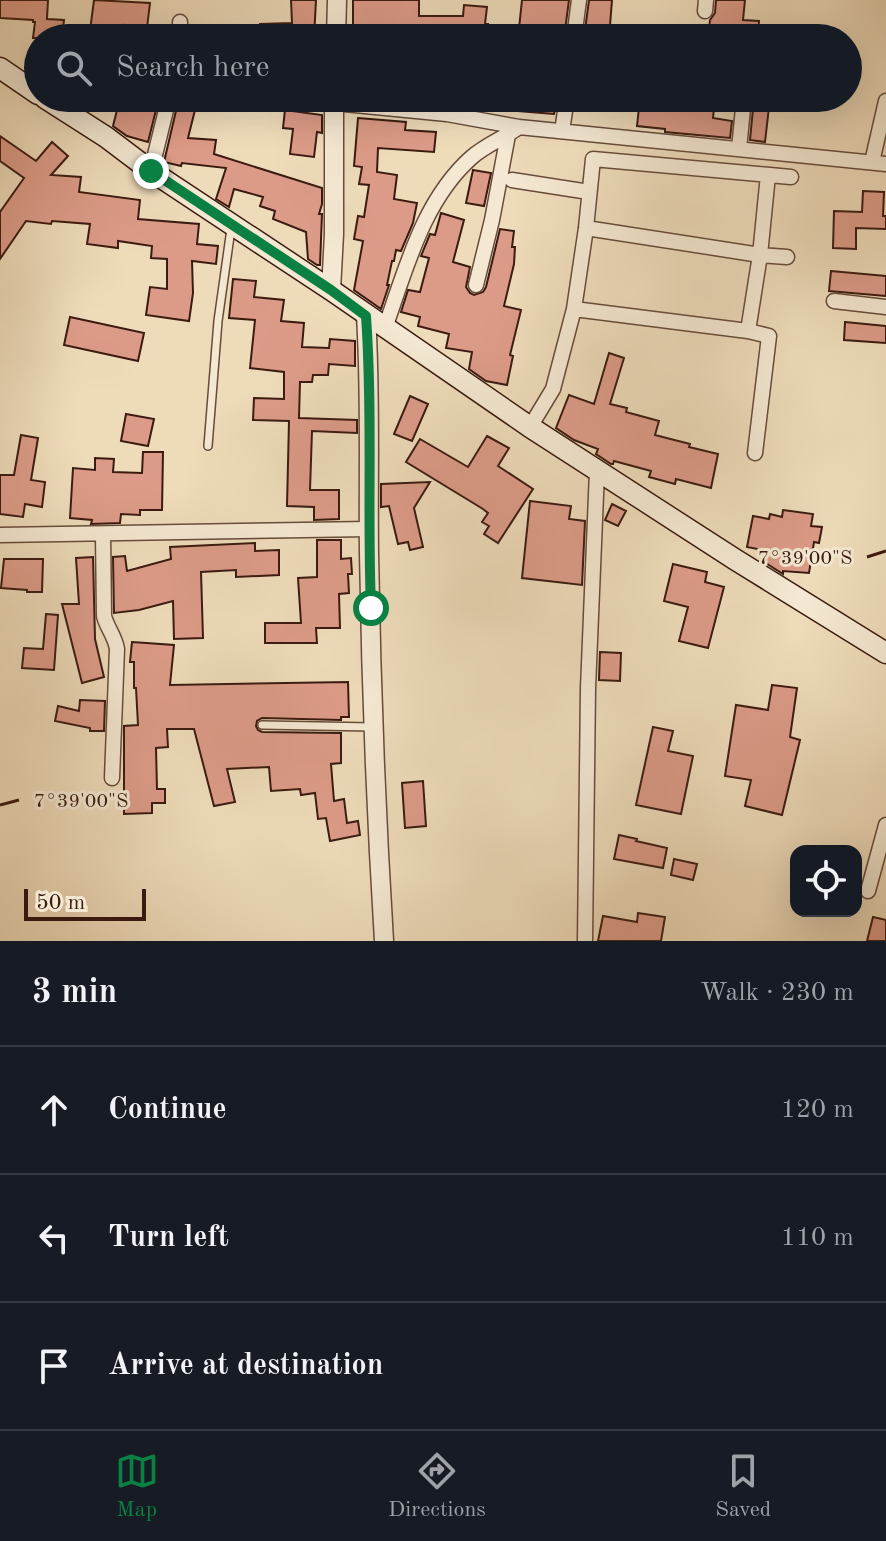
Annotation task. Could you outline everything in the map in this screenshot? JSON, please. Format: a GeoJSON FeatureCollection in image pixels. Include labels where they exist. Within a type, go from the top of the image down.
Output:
{"type":"FeatureCollection","features":[{"type":"Feature","properties":{"kind":"main road"},"geometry":{"type":"LineString","coordinates":[[0,68],[24,84]]}},
{"type":"Feature","properties":{"kind":"main road"},"geometry":{"type":"LineString","coordinates":[[67,112],[530,427],[886,653]]}},
{"type":"Feature","properties":{"kind":"street"},"geometry":{"type":"LineString","coordinates":[[336,24],[337,0]]}},
{"type":"Feature","properties":{"kind":"street"},"geometry":{"type":"LineString","coordinates":[[576,24],[579,0]]}},
{"type":"Feature","properties":{"kind":"street"},"geometry":{"type":"LineString","coordinates":[[431,112],[514,131],[562,131],[879,163],[886,101]]}},
{"type":"Feature","properties":{"kind":"street"},"geometry":{"type":"LineString","coordinates":[[151,171],[166,112]]}},
{"type":"Feature","properties":{"kind":"street"},"geometry":{"type":"LineString","coordinates":[[331,290],[334,112]]}},
{"type":"Feature","properties":{"kind":"street"},"geometry":{"type":"LineString","coordinates":[[562,131],[565,112]]}},
{"type":"Feature","properties":{"kind":"street"},"geometry":{"type":"LineString","coordinates":[[739,149],[743,112]]}},
{"type":"Feature","properties":{"kind":"street"},"geometry":{"type":"LineString","coordinates":[[476,285],[514,131]]}},
{"type":"Feature","properties":{"kind":"street"},"geometry":{"type":"LineString","coordinates":[[385,328],[425,222],[443,190],[474,156],[514,131]]}},
{"type":"Feature","properties":{"kind":"street"},"geometry":{"type":"LineString","coordinates":[[530,427],[553,389],[574,309],[593,159],[791,177]]}},
{"type":"Feature","properties":{"kind":"street"},"geometry":{"type":"LineString","coordinates":[[748,331],[768,175]]}},
{"type":"Feature","properties":{"kind":"street"},"geometry":{"type":"LineString","coordinates":[[512,180],[589,192]]}},
{"type":"Feature","properties":{"kind":"street"},"geometry":{"type":"LineString","coordinates":[[586,228],[787,257]]}},
{"type":"Feature","properties":{"kind":"street"},"geometry":{"type":"LineString","coordinates":[[834,301],[886,307]]}},
{"type":"Feature","properties":{"kind":"street"},"geometry":{"type":"LineString","coordinates":[[574,309],[769,336],[755,453]]}},
{"type":"Feature","properties":{"kind":"street"},"geometry":{"type":"LineString","coordinates":[[366,316],[374,727],[384,941]]}},
{"type":"Feature","properties":{"kind":"street"},"geometry":{"type":"LineString","coordinates":[[585,941],[588,688],[597,471]]}},
{"type":"Feature","properties":{"kind":"street"},"geometry":{"type":"LineString","coordinates":[[0,535],[369,529]]}},
{"type":"Feature","properties":{"kind":"street"},"geometry":{"type":"LineString","coordinates":[[103,534],[104,616],[117,649],[112,778]]}},
{"type":"Feature","properties":{"kind":"street"},"geometry":{"type":"LineString","coordinates":[[868,891],[886,825]]}},
{"type":"Feature","properties":{"kind":"lane"},"geometry":{"type":"LineString","coordinates":[[208,446],[218,321],[231,226]]}},
{"type":"Feature","properties":{"kind":"lane"},"geometry":{"type":"LineString","coordinates":[[262,725],[374,727]]}},
{"type":"Feature","properties":{"kind":"building"},"geometry":{"type":"Polygon","coordinates":[[[0,0],[48,0],[47,19],[64,20],[64,24],[35,24],[33,20],[0,18],[0,0]]]}},
{"type":"Feature","properties":{"kind":"building"},"geometry":{"type":"Polygon","coordinates":[[[94,0],[150,3],[147,24],[91,24],[94,0]]]}},
{"type":"Feature","properties":{"kind":"building"},"geometry":{"type":"Polygon","coordinates":[[[291,0],[316,0],[315,24],[260,24],[292,23],[291,0]]]}},
{"type":"Feature","properties":{"kind":"building"},"geometry":{"type":"Polygon","coordinates":[[[353,0],[419,0],[419,16],[463,16],[464,5],[487,7],[485,24],[353,24],[353,0]]]}},
{"type":"Feature","properties":{"kind":"building"},"geometry":{"type":"Polygon","coordinates":[[[522,0],[569,0],[566,24],[519,24],[522,0]]]}},
{"type":"Feature","properties":{"kind":"building"},"geometry":{"type":"Polygon","coordinates":[[[589,0],[612,0],[610,24],[586,24],[589,0]]]}},
{"type":"Feature","properties":{"kind":"building"},"geometry":{"type":"Polygon","coordinates":[[[716,0],[745,0],[743,20],[759,21],[759,24],[710,24],[715,13],[716,0]]]}},
{"type":"Feature","properties":{"kind":"building"},"geometry":{"type":"Polygon","coordinates":[[[116,112],[156,112],[148,142],[127,136],[113,126],[116,112]]]}},
{"type":"Feature","properties":{"kind":"building"},"geometry":{"type":"Polygon","coordinates":[[[176,112],[194,112],[188,138],[216,140],[214,154],[322,188],[320,265],[308,259],[306,232],[273,219],[275,211],[260,206],[263,197],[234,189],[229,207],[216,199],[226,168],[164,162],[176,112]]]}},
{"type":"Feature","properties":{"kind":"building"},"geometry":{"type":"Polygon","coordinates":[[[285,112],[322,115],[322,133],[317,132],[314,157],[290,154],[293,129],[283,128],[285,112]]]}},
{"type":"Feature","properties":{"kind":"building"},"geometry":{"type":"Polygon","coordinates":[[[638,112],[714,112],[713,118],[732,121],[730,138],[637,126],[638,112]]]}},
{"type":"Feature","properties":{"kind":"building"},"geometry":{"type":"Polygon","coordinates":[[[753,112],[768,112],[765,142],[750,140],[753,112]]]}},
{"type":"Feature","properties":{"kind":"building"},"geometry":{"type":"Polygon","coordinates":[[[358,118],[406,122],[405,130],[436,132],[434,152],[378,148],[377,172],[397,175],[394,199],[417,203],[413,223],[401,251],[396,250],[392,261],[389,285],[381,309],[354,290],[363,241],[354,239],[358,216],[364,217],[369,185],[359,184],[362,167],[354,166],[358,118]]]}},
{"type":"Feature","properties":{"kind":"building"},"geometry":{"type":"Polygon","coordinates":[[[0,136],[36,161],[52,142],[68,156],[51,175],[81,177],[79,192],[140,200],[138,219],[199,224],[197,244],[218,246],[216,264],[192,261],[193,293],[189,321],[146,315],[150,287],[167,289],[167,259],[151,258],[152,246],[118,241],[118,248],[87,244],[90,224],[26,221],[0,259],[0,212],[24,178],[0,161],[0,136]]]}},
{"type":"Feature","properties":{"kind":"building"},"geometry":{"type":"Polygon","coordinates":[[[473,170],[491,173],[484,206],[466,203],[473,170]]]}},
{"type":"Feature","properties":{"kind":"building"},"geometry":{"type":"Polygon","coordinates":[[[863,191],[884,192],[886,229],[856,228],[856,249],[833,248],[834,211],[862,212],[863,191]]]}},
{"type":"Feature","properties":{"kind":"building"},"geometry":{"type":"Polygon","coordinates":[[[441,213],[464,220],[453,262],[470,267],[466,287],[474,295],[483,292],[486,287],[500,229],[514,231],[514,264],[504,306],[521,310],[510,355],[513,356],[507,385],[486,381],[469,369],[472,352],[446,348],[449,334],[418,326],[420,317],[401,312],[408,290],[420,292],[429,258],[421,256],[430,234],[435,235],[441,213]]]}},
{"type":"Feature","properties":{"kind":"building"},"geometry":{"type":"Polygon","coordinates":[[[831,271],[886,276],[886,296],[829,291],[831,271]]]}},
{"type":"Feature","properties":{"kind":"building"},"geometry":{"type":"Polygon","coordinates":[[[233,279],[256,281],[254,297],[284,300],[281,321],[304,323],[302,347],[329,348],[330,339],[355,341],[355,366],[329,364],[328,375],[313,375],[312,382],[300,382],[299,418],[357,420],[357,433],[312,431],[310,490],[339,490],[339,519],[314,520],[314,507],[287,506],[289,421],[253,420],[254,398],[284,399],[284,372],[250,368],[255,320],[229,318],[233,279]]]}},
{"type":"Feature","properties":{"kind":"building"},"geometry":{"type":"Polygon","coordinates":[[[70,317],[144,333],[138,361],[64,345],[70,317]]]}},
{"type":"Feature","properties":{"kind":"building"},"geometry":{"type":"Polygon","coordinates":[[[845,322],[886,326],[886,343],[844,340],[845,322]]]}},
{"type":"Feature","properties":{"kind":"building"},"geometry":{"type":"Polygon","coordinates":[[[609,353],[624,358],[610,404],[659,421],[655,435],[718,454],[711,488],[676,479],[675,484],[649,477],[651,471],[614,461],[611,464],[596,454],[598,449],[574,440],[556,428],[569,395],[594,404],[609,353]]]}},
{"type":"Feature","properties":{"kind":"building"},"geometry":{"type":"Polygon","coordinates":[[[410,396],[428,404],[412,441],[394,434],[410,396]]]}},
{"type":"Feature","properties":{"kind":"building"},"geometry":{"type":"Polygon","coordinates":[[[126,414],[154,419],[148,446],[121,441],[126,414]]]}},
{"type":"Feature","properties":{"kind":"building"},"geometry":{"type":"Polygon","coordinates":[[[21,435],[38,438],[31,480],[45,482],[42,507],[25,504],[23,517],[0,514],[0,475],[14,475],[21,435]]]}},
{"type":"Feature","properties":{"kind":"building"},"geometry":{"type":"Polygon","coordinates":[[[487,436],[509,448],[498,466],[533,489],[498,543],[484,534],[489,526],[482,522],[488,513],[406,462],[420,439],[468,467],[487,436]]]}},
{"type":"Feature","properties":{"kind":"building"},"geometry":{"type":"Polygon","coordinates":[[[143,452],[163,452],[162,510],[140,510],[140,515],[121,514],[120,523],[91,524],[92,520],[70,518],[73,468],[95,470],[95,458],[114,459],[113,472],[142,473],[143,452]]]}},
{"type":"Feature","properties":{"kind":"building"},"geometry":{"type":"Polygon","coordinates":[[[430,482],[414,508],[423,547],[410,550],[408,542],[398,544],[389,506],[381,507],[381,484],[430,482]]]}},
{"type":"Feature","properties":{"kind":"building"},"geometry":{"type":"Polygon","coordinates":[[[530,501],[571,506],[569,519],[585,521],[582,585],[522,578],[530,501]]]}},
{"type":"Feature","properties":{"kind":"building"},"geometry":{"type":"Polygon","coordinates":[[[612,504],[626,511],[618,526],[605,520],[612,504]]]}},
{"type":"Feature","properties":{"kind":"building"},"geometry":{"type":"Polygon","coordinates":[[[783,510],[813,514],[811,526],[822,527],[819,543],[814,542],[809,573],[783,571],[783,574],[761,560],[763,550],[747,547],[753,516],[769,519],[770,514],[782,517],[783,510]]]}},
{"type":"Feature","properties":{"kind":"building"},"geometry":{"type":"Polygon","coordinates":[[[317,540],[341,540],[341,559],[351,558],[349,593],[339,594],[340,628],[316,628],[317,643],[265,643],[265,623],[301,623],[298,578],[317,577],[317,540]]]}},
{"type":"Feature","properties":{"kind":"building"},"geometry":{"type":"Polygon","coordinates":[[[255,543],[255,551],[279,550],[279,575],[236,577],[236,570],[201,572],[203,638],[174,639],[173,601],[114,613],[113,557],[125,556],[127,571],[171,559],[170,547],[255,543]]]}},
{"type":"Feature","properties":{"kind":"building"},"geometry":{"type":"Polygon","coordinates":[[[93,557],[95,639],[104,677],[82,683],[62,604],[79,604],[76,558],[93,557]]]}},
{"type":"Feature","properties":{"kind":"building"},"geometry":{"type":"Polygon","coordinates":[[[4,559],[43,559],[42,592],[1,588],[4,559]]]}},
{"type":"Feature","properties":{"kind":"building"},"geometry":{"type":"Polygon","coordinates":[[[673,564],[707,572],[705,582],[724,587],[708,648],[679,641],[688,607],[664,601],[673,564]]]}},
{"type":"Feature","properties":{"kind":"building"},"geometry":{"type":"Polygon","coordinates":[[[46,614],[58,615],[54,670],[22,668],[24,648],[43,649],[46,614]]]}},
{"type":"Feature","properties":{"kind":"building"},"geometry":{"type":"Polygon","coordinates":[[[132,642],[174,645],[170,685],[348,682],[349,717],[341,717],[341,720],[262,718],[256,726],[262,732],[341,733],[341,763],[331,764],[334,801],[344,799],[347,823],[358,821],[360,835],[330,841],[326,818],[318,819],[315,793],[301,795],[300,789],[271,791],[269,767],[227,769],[235,802],[214,806],[194,729],[167,729],[168,747],[156,748],[157,789],[165,789],[165,803],[152,803],[152,813],[124,814],[124,726],[138,725],[134,662],[130,662],[132,642]]]}},
{"type":"Feature","properties":{"kind":"building"},"geometry":{"type":"Polygon","coordinates":[[[600,652],[621,653],[620,681],[599,680],[600,652]]]}},
{"type":"Feature","properties":{"kind":"building"},"geometry":{"type":"Polygon","coordinates":[[[772,685],[797,688],[790,737],[800,740],[782,815],[745,806],[751,780],[725,776],[736,705],[768,710],[772,685]]]}},
{"type":"Feature","properties":{"kind":"building"},"geometry":{"type":"Polygon","coordinates":[[[80,700],[105,701],[104,731],[90,731],[90,728],[55,721],[58,706],[79,711],[80,700]]]}},
{"type":"Feature","properties":{"kind":"building"},"geometry":{"type":"Polygon","coordinates":[[[653,727],[673,731],[668,751],[693,756],[681,814],[636,805],[653,727]]]}},
{"type":"Feature","properties":{"kind":"building"},"geometry":{"type":"Polygon","coordinates":[[[423,781],[426,826],[405,828],[402,783],[423,781]]]}},
{"type":"Feature","properties":{"kind":"building"},"geometry":{"type":"Polygon","coordinates":[[[619,835],[667,848],[663,868],[614,859],[619,835]]]}},
{"type":"Feature","properties":{"kind":"building"},"geometry":{"type":"Polygon","coordinates":[[[674,859],[697,864],[693,880],[671,875],[674,859]]]}},
{"type":"Feature","properties":{"kind":"building"},"geometry":{"type":"Polygon","coordinates":[[[638,913],[665,917],[661,941],[598,941],[603,916],[637,922],[638,913]]]}},
{"type":"Feature","properties":{"kind":"building"},"geometry":{"type":"Polygon","coordinates":[[[873,917],[886,920],[886,941],[867,941],[873,917]]]}},
{"type":"Feature","properties":{"kind":"route"},"geometry":{"type":"LineString","coordinates":[[151,171],[366,316],[371,608]]}}]}
